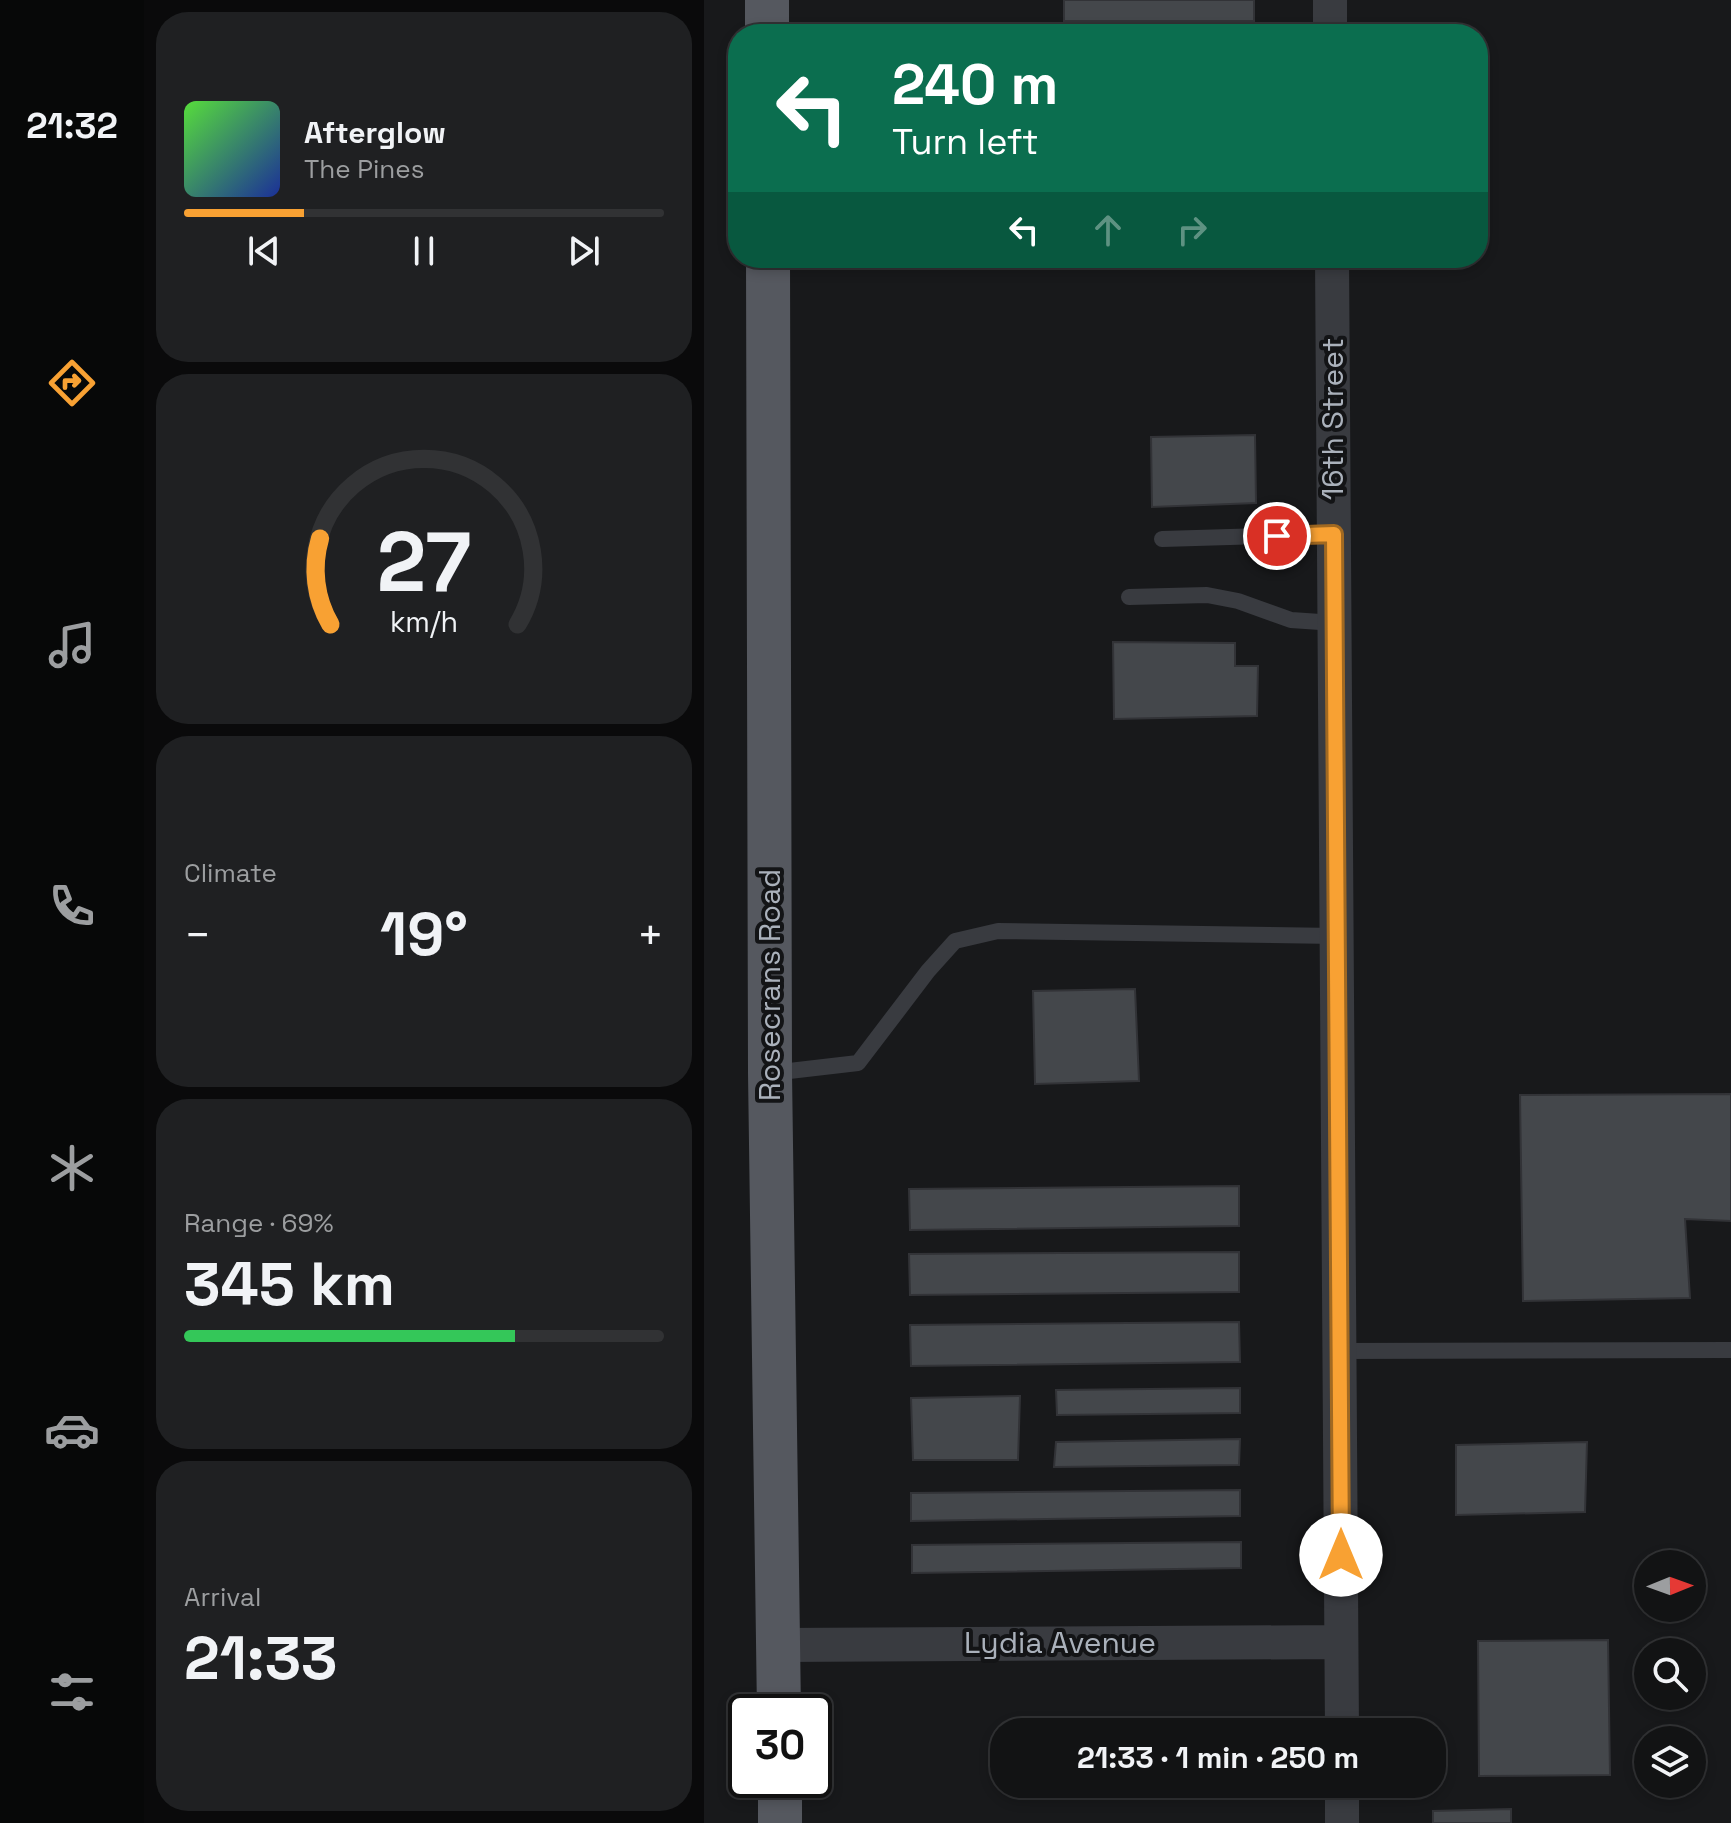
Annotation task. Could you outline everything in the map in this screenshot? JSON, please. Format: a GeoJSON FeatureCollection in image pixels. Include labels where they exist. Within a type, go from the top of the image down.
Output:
{"type":"FeatureCollection","features":[{"type":"Feature","properties":{"kind":"main road"},"geometry":{"type":"LineString","coordinates":[[767,0],[767,24]]}},
{"type":"Feature","properties":{"kind":"main road","name":"Rosecrans Road"},"geometry":{"type":"LineString","coordinates":[[768,268],[770,1073],[779,1694]]}},
{"type":"Feature","properties":{"kind":"main road"},"geometry":{"type":"LineString","coordinates":[[780,1798],[780,1823]]}},
{"type":"Feature","properties":{"kind":"street"},"geometry":{"type":"LineString","coordinates":[[1330,0],[1330,24]]}},
{"type":"Feature","properties":{"kind":"street","name":"16th Street"},"geometry":{"type":"LineString","coordinates":[[1332,268],[1342,1718]]}},
{"type":"Feature","properties":{"kind":"street","name":"Lydia Avenue"},"geometry":{"type":"LineString","coordinates":[[779,1645],[1341,1642]]}},
{"type":"Feature","properties":{"kind":"street"},"geometry":{"type":"LineString","coordinates":[[1342,1798],[1342,1823]]}},
{"type":"Feature","properties":{"kind":"lane"},"geometry":{"type":"LineString","coordinates":[[1162,539],[1334,534]]}},
{"type":"Feature","properties":{"kind":"lane"},"geometry":{"type":"LineString","coordinates":[[1129,597],[1207,595],[1238,601],[1291,620],[1335,623]]}},
{"type":"Feature","properties":{"kind":"lane"},"geometry":{"type":"LineString","coordinates":[[770,1073],[858,1063],[928,971],[955,941],[998,931],[1337,936]]}},
{"type":"Feature","properties":{"kind":"lane"},"geometry":{"type":"LineString","coordinates":[[1339,1351],[1731,1350]]}},
{"type":"Feature","properties":{"kind":"building"},"geometry":{"type":"Polygon","coordinates":[[[1064,0],[1254,0],[1254,21],[1064,21],[1064,0]]]}},
{"type":"Feature","properties":{"kind":"building"},"geometry":{"type":"Polygon","coordinates":[[[1255,435],[1256,503],[1152,507],[1151,437],[1255,435]]]}},
{"type":"Feature","properties":{"kind":"building"},"geometry":{"type":"Polygon","coordinates":[[[1113,642],[1235,643],[1235,666],[1258,666],[1257,716],[1114,719],[1113,642]]]}},
{"type":"Feature","properties":{"kind":"building"},"geometry":{"type":"Polygon","coordinates":[[[1135,989],[1139,1081],[1035,1084],[1033,991],[1135,989]]]}},
{"type":"Feature","properties":{"kind":"building"},"geometry":{"type":"Polygon","coordinates":[[[1731,1094],[1731,1221],[1685,1219],[1690,1298],[1523,1301],[1520,1095],[1731,1094]]]}},
{"type":"Feature","properties":{"kind":"building"},"geometry":{"type":"Polygon","coordinates":[[[1239,1186],[1239,1226],[910,1230],[909,1189],[1239,1186]]]}},
{"type":"Feature","properties":{"kind":"building"},"geometry":{"type":"Polygon","coordinates":[[[1239,1252],[1239,1292],[910,1295],[909,1254],[1239,1252]]]}},
{"type":"Feature","properties":{"kind":"building"},"geometry":{"type":"Polygon","coordinates":[[[1239,1322],[1240,1362],[911,1366],[910,1325],[1239,1322]]]}},
{"type":"Feature","properties":{"kind":"building"},"geometry":{"type":"Polygon","coordinates":[[[1240,1388],[1240,1413],[1057,1415],[1056,1390],[1240,1388]]]}},
{"type":"Feature","properties":{"kind":"building"},"geometry":{"type":"Polygon","coordinates":[[[1020,1396],[1018,1460],[913,1460],[911,1398],[1020,1396]]]}},
{"type":"Feature","properties":{"kind":"building"},"geometry":{"type":"Polygon","coordinates":[[[1240,1439],[1239,1465],[1054,1467],[1056,1442],[1240,1439]]]}},
{"type":"Feature","properties":{"kind":"building"},"geometry":{"type":"Polygon","coordinates":[[[1587,1442],[1585,1512],[1456,1515],[1456,1445],[1587,1442]]]}},
{"type":"Feature","properties":{"kind":"building"},"geometry":{"type":"Polygon","coordinates":[[[1240,1490],[1240,1516],[911,1521],[911,1493],[1240,1490]]]}},
{"type":"Feature","properties":{"kind":"building"},"geometry":{"type":"Polygon","coordinates":[[[1241,1542],[1241,1568],[912,1573],[912,1545],[1241,1542]]]}},
{"type":"Feature","properties":{"kind":"building"},"geometry":{"type":"Polygon","coordinates":[[[1608,1640],[1610,1775],[1479,1776],[1478,1641],[1608,1640]]]}},
{"type":"Feature","properties":{"kind":"building"},"geometry":{"type":"Polygon","coordinates":[[[1511,1809],[1511,1823],[1433,1823],[1433,1811],[1511,1809]]]}},
{"type":"Feature","properties":{"kind":"route"},"geometry":{"type":"LineString","coordinates":[[1277,536],[1334,534],[1341,1555]]}}]}
